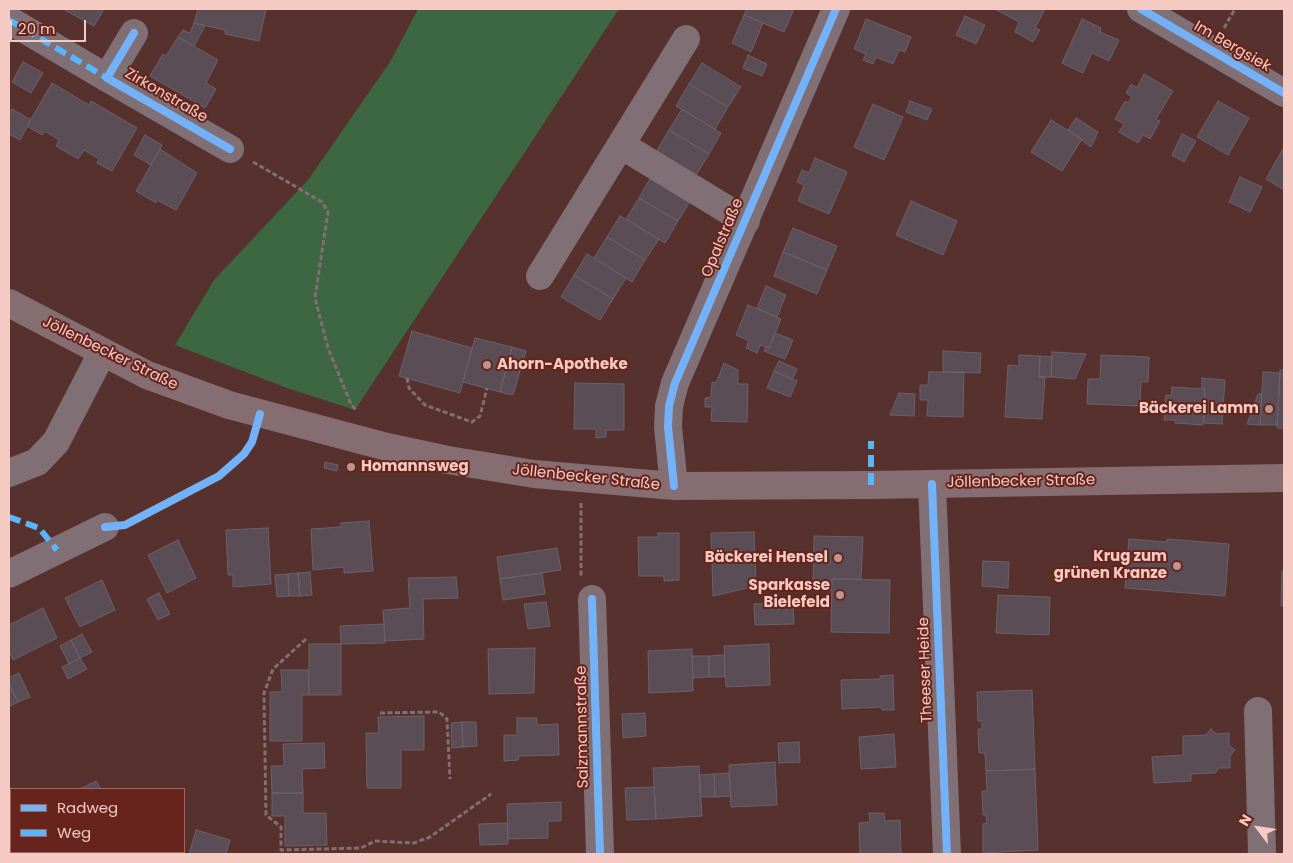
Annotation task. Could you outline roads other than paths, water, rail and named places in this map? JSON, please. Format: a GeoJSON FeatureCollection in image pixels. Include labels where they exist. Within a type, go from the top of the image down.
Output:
{"type":"FeatureCollection","features":[{"type":"Feature","properties":{"kind":"main road","name":"Jöllenbecker Straße"},"geometry":{"type":"LineString","coordinates":[[9,303],[102,353],[147,375],[197,395],[321,431],[448,460],[580,480],[674,486],[1284,478]]}},
{"type":"Feature","properties":{"kind":"street","name":"Opalstraße"},"geometry":{"type":"LineString","coordinates":[[674,486],[668,427],[671,398],[675,384],[836,9]]}},
{"type":"Feature","properties":{"kind":"street","name":"Im Bergsiek"},"geometry":{"type":"LineString","coordinates":[[1140,9],[1284,92]]}},
{"type":"Feature","properties":{"kind":"street","name":"Zirkonstraße"},"geometry":{"type":"LineString","coordinates":[[9,20],[230,149]]}},
{"type":"Feature","properties":{"kind":"street","name":"Zirkonstraße"},"geometry":{"type":"LineString","coordinates":[[108,78],[134,33]]}},
{"type":"Feature","properties":{"kind":"street"},"geometry":{"type":"LineString","coordinates":[[540,276],[686,39]]}},
{"type":"Feature","properties":{"kind":"street"},"geometry":{"type":"LineString","coordinates":[[621,145],[746,220]]}},
{"type":"Feature","properties":{"kind":"street"},"geometry":{"type":"LineString","coordinates":[[9,473],[37,462],[56,442],[102,353]]}},
{"type":"Feature","properties":{"kind":"street","name":"Theeser Heide"},"geometry":{"type":"LineString","coordinates":[[932,484],[947,854]]}},
{"type":"Feature","properties":{"kind":"street"},"geometry":{"type":"LineString","coordinates":[[9,574],[105,527]]}},
{"type":"Feature","properties":{"kind":"street","name":"Salzmannstraße"},"geometry":{"type":"LineString","coordinates":[[592,599],[600,854]]}},
{"type":"Feature","properties":{"kind":"street"},"geometry":{"type":"LineString","coordinates":[[1258,711],[1262,854]]}},
{"type":"Feature","properties":{"kind":"place","name":"Ahorn-Apotheke"},"geometry":{"type":"Point","coordinates":[487,365]}},
{"type":"Feature","properties":{"kind":"place","name":"Bäckerei Lamm"},"geometry":{"type":"Point","coordinates":[1269,409]}},
{"type":"Feature","properties":{"kind":"place","name":"Homannsweg"},"geometry":{"type":"Point","coordinates":[351,467]}},
{"type":"Feature","properties":{"kind":"place","name":"Bäckerei Hensel"},"geometry":{"type":"Point","coordinates":[838,558]}},
{"type":"Feature","properties":{"kind":"place","name":"Krug zum grünen Kranze"},"geometry":{"type":"Point","coordinates":[1177,566]}},
{"type":"Feature","properties":{"kind":"place","name":"Sparkasse Bielefeld"},"geometry":{"type":"Point","coordinates":[840,595]}}]}
